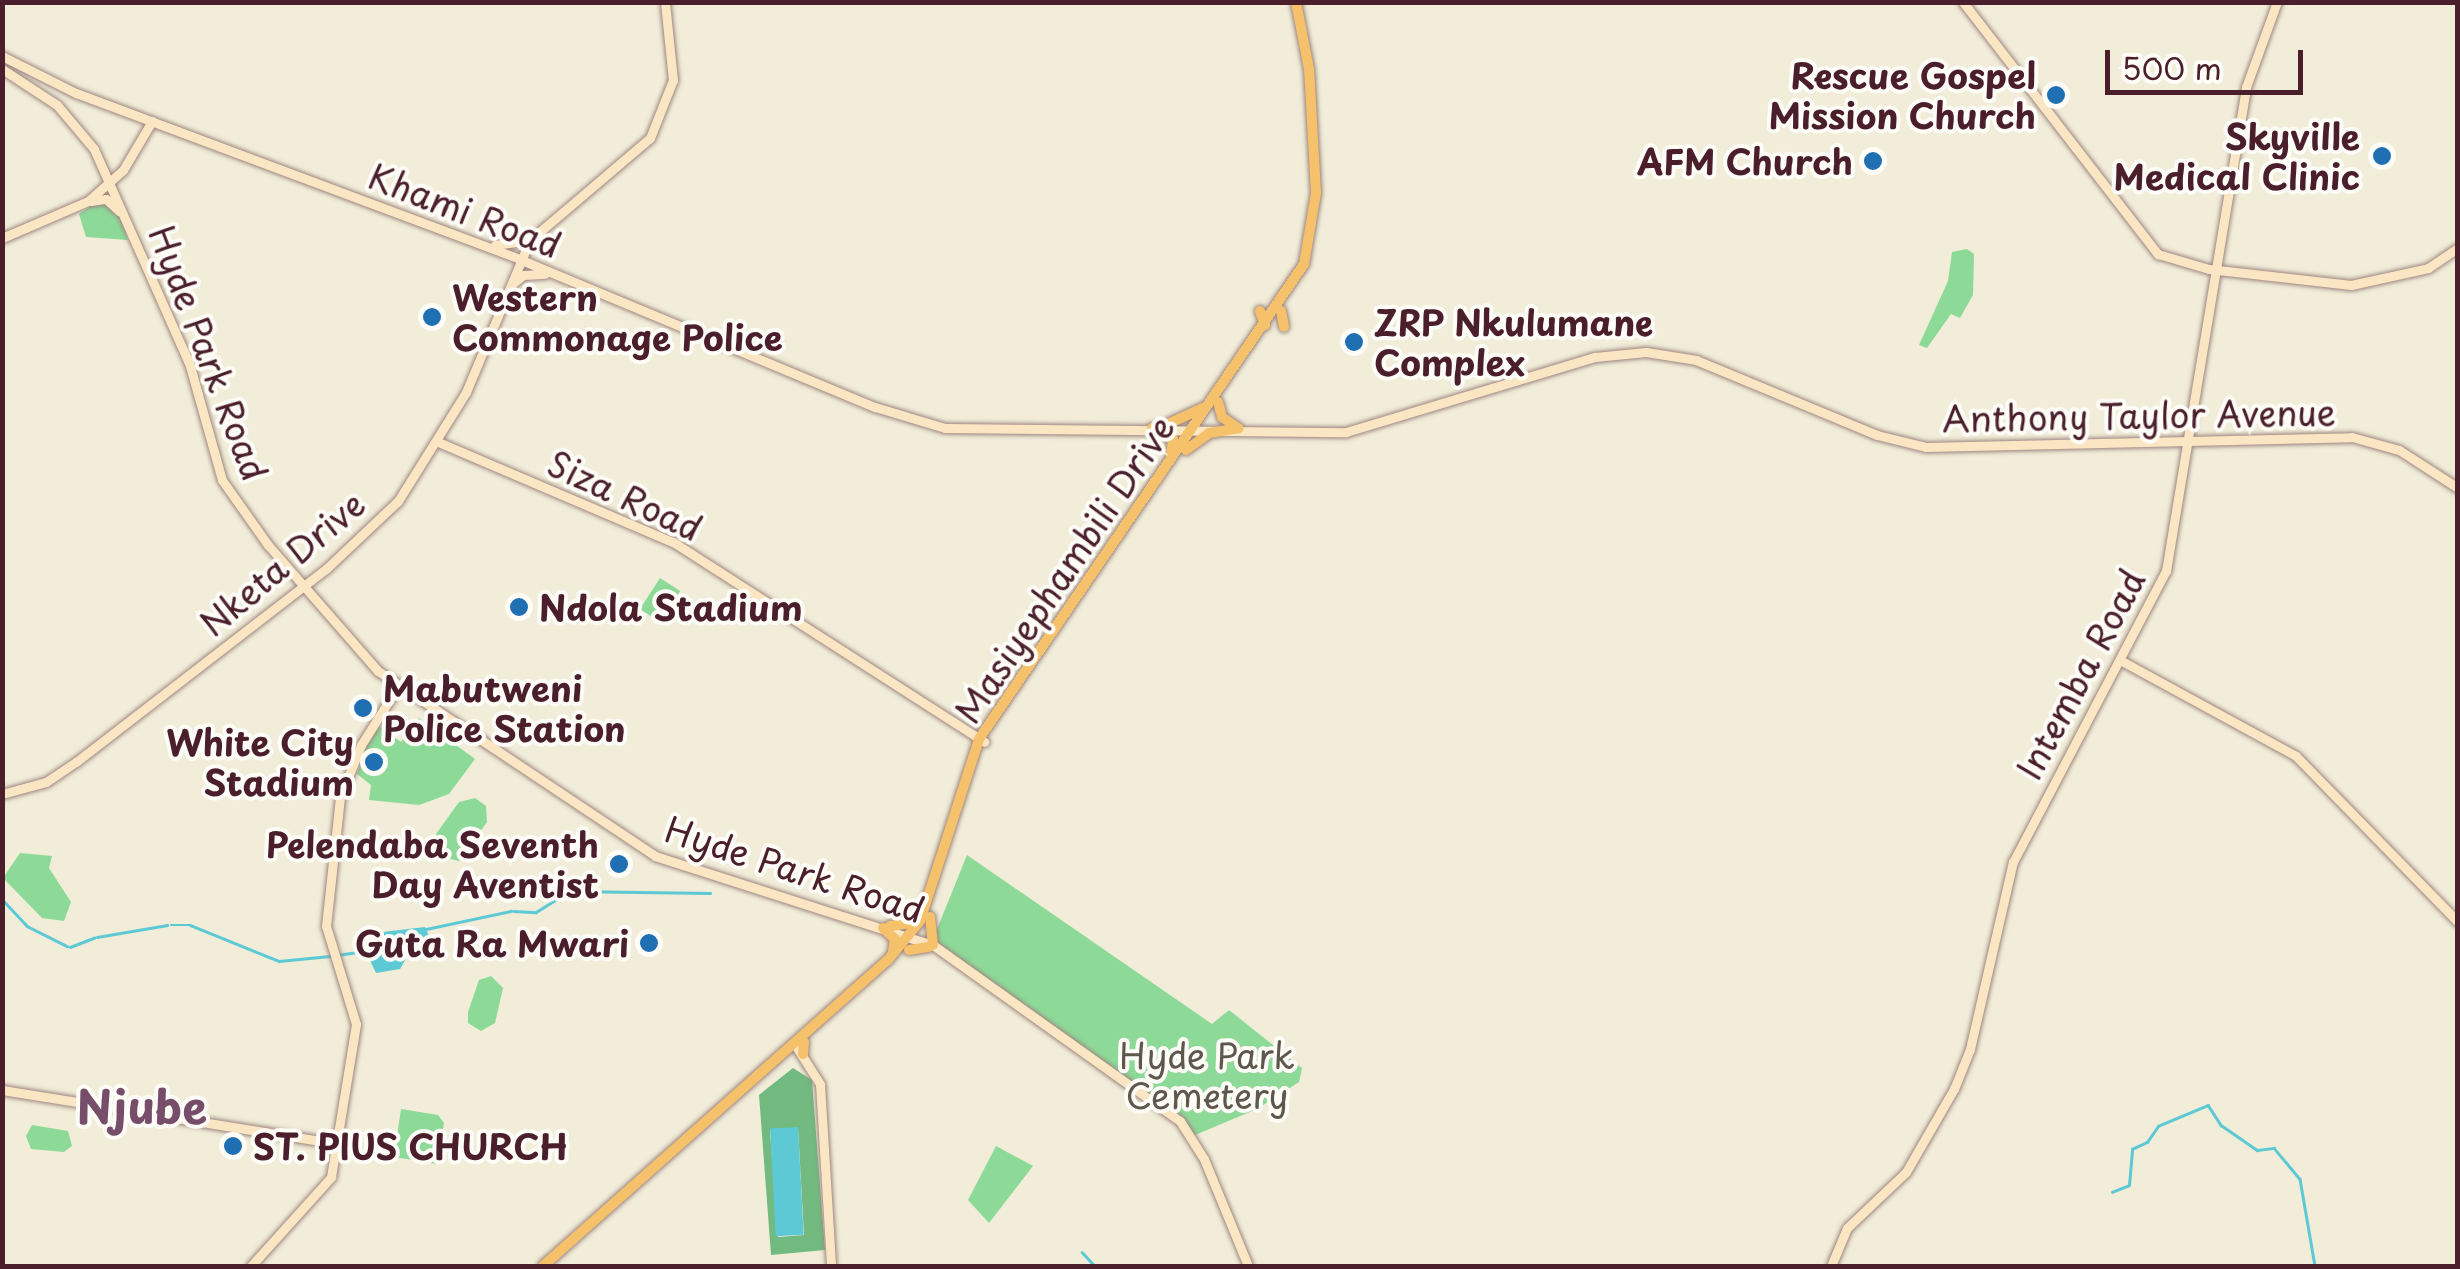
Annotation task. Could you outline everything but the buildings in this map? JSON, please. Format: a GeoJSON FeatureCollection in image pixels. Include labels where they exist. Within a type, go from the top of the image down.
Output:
{"type":"FeatureCollection","features":[{"type":"Feature","properties":{"kind":"main road","name":"Masiyephambili Drive"},"geometry":{"type":"LineString","coordinates":[[981,741],[1186,450],[1308,266],[1320,212],[1311,46],[1299,2]]}},
{"type":"Feature","properties":{"kind":"main road"},"geometry":{"type":"LineString","coordinates":[[1279,309],[1285,327],[1268,326],[1259,310],[1279,309]]}},
{"type":"Feature","properties":{"kind":"main road"},"geometry":{"type":"LineString","coordinates":[[1156,428],[1184,422],[1216,400],[1222,417],[1239,428]]}},
{"type":"Feature","properties":{"kind":"main road"},"geometry":{"type":"LineString","coordinates":[[1156,428],[1174,443],[1167,466]]}},
{"type":"Feature","properties":{"kind":"main road","name":"Masiyephambili Drive"},"geometry":{"type":"LineString","coordinates":[[552,1266],[800,1047],[913,939],[925,919],[981,741],[1167,466],[1198,428]]}},
{"type":"Feature","properties":{"kind":"main road"},"geometry":{"type":"LineString","coordinates":[[1186,450],[1209,433],[1239,428]]}},
{"type":"Feature","properties":{"kind":"main road"},"geometry":{"type":"LineString","coordinates":[[888,961],[896,941],[886,927],[925,919],[931,946]]}},
{"type":"Feature","properties":{"kind":"main road","name":"Masiyephambili Drive"},"geometry":{"type":"LineString","coordinates":[[543,1266],[800,1047],[913,939]]}},
{"type":"Feature","properties":{"kind":"main road"},"geometry":{"type":"LineString","coordinates":[[913,939],[931,946]]}},
{"type":"Feature","properties":{"kind":"street"},"geometry":{"type":"LineString","coordinates":[[473,241],[510,248],[530,240],[629,162],[654,132],[673,80],[665,2]]}},
{"type":"Feature","properties":{"kind":"street"},"geometry":{"type":"LineString","coordinates":[[1963,2],[2150,248],[2181,264],[2308,285],[2374,284],[2428,268],[2458,248]]}},
{"type":"Feature","properties":{"kind":"street","name":"Intemba Road"},"geometry":{"type":"LineString","coordinates":[[1831,1266],[1851,1223],[1909,1167],[1954,1089],[1974,1031],[2013,862],[2168,564],[2246,86],[2276,2]]}},
{"type":"Feature","properties":{"kind":"street"},"geometry":{"type":"LineString","coordinates":[[2,65],[153,125],[132,158],[88,201],[2,238]]}},
{"type":"Feature","properties":{"kind":"street","name":"Khami Road"},"geometry":{"type":"LineString","coordinates":[[2,65],[501,258],[518,261],[918,423],[978,431],[1099,430]]}},
{"type":"Feature","properties":{"kind":"street","name":"Hyde Park Road"},"geometry":{"type":"LineString","coordinates":[[2,65],[58,105],[94,150],[194,375],[222,480],[303,588],[398,688],[655,856],[886,927],[913,939]]}},
{"type":"Feature","properties":{"kind":"street","name":"Hyde Park Road"},"geometry":{"type":"LineString","coordinates":[[2,65],[51,105],[109,184],[193,382],[218,479],[303,588],[395,691],[653,859],[886,927]]}},
{"type":"Feature","properties":{"kind":"street"},"geometry":{"type":"LineString","coordinates":[[138,121],[145,127],[144,138]]}},
{"type":"Feature","properties":{"kind":"street","name":"Khami Road"},"geometry":{"type":"LineString","coordinates":[[153,125],[473,241],[916,428],[977,436],[1099,430]]}},
{"type":"Feature","properties":{"kind":"street"},"geometry":{"type":"LineString","coordinates":[[94,150],[116,167],[132,158]]}},
{"type":"Feature","properties":{"kind":"street"},"geometry":{"type":"LineString","coordinates":[[88,201],[100,186],[98,164]]}},
{"type":"Feature","properties":{"kind":"street"},"geometry":{"type":"LineString","coordinates":[[88,201],[106,199],[120,213]]}},
{"type":"Feature","properties":{"kind":"street","name":"Nketa Drive"},"geometry":{"type":"LineString","coordinates":[[2,794],[61,773],[303,588],[398,501],[466,392],[530,240]]}},
{"type":"Feature","properties":{"kind":"street"},"geometry":{"type":"LineString","coordinates":[[501,258],[508,286],[523,274],[545,274]]}},
{"type":"Feature","properties":{"kind":"street","name":"Anthony Taylor Avenue"},"geometry":{"type":"LineString","coordinates":[[1099,430],[1366,430],[1595,357],[1635,351],[1696,360],[1876,435],[1926,447],[2369,440],[2416,459],[2458,488]]}},
{"type":"Feature","properties":{"kind":"street","name":"Siza Road"},"geometry":{"type":"LineString","coordinates":[[438,442],[673,542],[981,741]]}},
{"type":"Feature","properties":{"kind":"street"},"geometry":{"type":"LineString","coordinates":[[2120,660],[2292,752],[2458,922]]}},
{"type":"Feature","properties":{"kind":"street"},"geometry":{"type":"LineString","coordinates":[[251,1266],[330,1177],[356,1024],[326,926],[340,797],[366,734],[395,691]]}},
{"type":"Feature","properties":{"kind":"street","name":"Hyde Park Road"},"geometry":{"type":"LineString","coordinates":[[931,946],[1180,1120],[1204,1159],[1248,1266]]}},
{"type":"Feature","properties":{"kind":"street"},"geometry":{"type":"LineString","coordinates":[[800,1047],[820,1084],[831,1266]]}},
{"type":"Feature","properties":{"kind":"street"},"geometry":{"type":"LineString","coordinates":[[2,1090],[338,1144]]}},
{"type":"Feature","properties":{"kind":"green space"},"geometry":{"type":"Polygon","coordinates":[[[101,199],[120,216],[128,240],[86,237],[79,214],[101,199]]]}},
{"type":"Feature","properties":{"kind":"green space"},"geometry":{"type":"Polygon","coordinates":[[[1967,249],[1974,254],[1973,295],[1960,318],[1951,314],[1927,348],[1919,345],[1948,281],[1952,252],[1967,249]]]}},
{"type":"Feature","properties":{"kind":"green space"},"geometry":{"type":"Polygon","coordinates":[[[660,578],[680,591],[660,622],[640,609],[660,578]]]}},
{"type":"Feature","properties":{"kind":"green space","name":"White City Stadium"},"geometry":{"type":"Polygon","coordinates":[[[419,718],[475,759],[449,794],[419,805],[369,800],[371,785],[357,774],[366,745],[379,726],[401,742],[419,718]]]}},
{"type":"Feature","properties":{"kind":"green space"},"geometry":{"type":"Polygon","coordinates":[[[475,798],[486,806],[487,822],[459,861],[443,857],[436,834],[459,802],[475,798]]]}},
{"type":"Feature","properties":{"kind":"green space"},"geometry":{"type":"Polygon","coordinates":[[[20,853],[52,856],[49,868],[71,902],[64,921],[42,918],[3,878],[20,853]]]}},
{"type":"Feature","properties":{"kind":"green space","name":"Hyde Park Cemetery"},"geometry":{"type":"Polygon","coordinates":[[[967,855],[1212,1024],[1229,1010],[1302,1068],[1299,1082],[1257,1109],[1195,1135],[933,939],[967,855]]]}},
{"type":"Feature","properties":{"kind":"green space"},"geometry":{"type":"Polygon","coordinates":[[[491,976],[503,988],[495,1023],[481,1031],[468,1023],[468,1012],[479,980],[491,976]]]}},
{"type":"Feature","properties":{"kind":"green space"},"geometry":{"type":"Polygon","coordinates":[[[793,1068],[812,1080],[825,1250],[771,1255],[759,1095],[793,1068]],[[798,1128],[770,1131],[778,1237],[804,1235],[798,1128]]]}},
{"type":"Feature","properties":{"kind":"green space"},"geometry":{"type":"Polygon","coordinates":[[[401,1109],[438,1115],[444,1123],[437,1164],[394,1157],[401,1109]]]}},
{"type":"Feature","properties":{"kind":"green space"},"geometry":{"type":"Polygon","coordinates":[[[32,1125],[68,1131],[72,1146],[64,1152],[31,1149],[26,1136],[32,1125]]]}},
{"type":"Feature","properties":{"kind":"green space"},"geometry":{"type":"Polygon","coordinates":[[[996,1146],[1033,1166],[989,1223],[968,1200],[996,1146]]]}},
{"type":"Feature","properties":{"kind":"water"},"geometry":{"type":"Polygon","coordinates":[[[425,927],[432,942],[413,947],[400,969],[376,973],[363,946],[366,934],[425,927]]]}},
{"type":"Feature","properties":{"kind":"water"},"geometry":{"type":"Polygon","coordinates":[[[798,1127],[804,1235],[776,1236],[770,1128],[798,1127]]]}},
{"type":"Feature","properties":{"kind":"waterway"},"geometry":{"type":"LineString","coordinates":[[514,911],[536,912],[569,891],[710,893]]}},
{"type":"Feature","properties":{"kind":"waterway"},"geometry":{"type":"LineString","coordinates":[[2,899],[27,926],[67,946]]}},
{"type":"Feature","properties":{"kind":"waterway"},"geometry":{"type":"LineString","coordinates":[[426,929],[511,911]]}},
{"type":"Feature","properties":{"kind":"waterway"},"geometry":{"type":"LineString","coordinates":[[97,937],[167,925]]}},
{"type":"Feature","properties":{"kind":"waterway"},"geometry":{"type":"LineString","coordinates":[[171,925],[190,925],[279,961],[330,956]]}},
{"type":"Feature","properties":{"kind":"waterway"},"geometry":{"type":"LineString","coordinates":[[70,947],[94,938]]}},
{"type":"Feature","properties":{"kind":"waterway"},"geometry":{"type":"LineString","coordinates":[[337,955],[365,951]]}},
{"type":"Feature","properties":{"kind":"waterway"},"geometry":{"type":"LineString","coordinates":[[2112,1192],[2129,1185],[2132,1149],[2147,1142],[2158,1126],[2208,1105],[2221,1125],[2257,1150],[2274,1148],[2300,1179],[2315,1266]]}},
{"type":"Feature","properties":{"kind":"waterway"},"geometry":{"type":"LineString","coordinates":[[1082,1252],[1095,1266]]}},
{"type":"Feature","properties":{"kind":"place","name":"Rescue Gospel Mission Church"},"geometry":{"type":"Point","coordinates":[2056,95]}},
{"type":"Feature","properties":{"kind":"place","name":"Skyville Medical Clinic"},"geometry":{"type":"Point","coordinates":[2382,156]}},
{"type":"Feature","properties":{"kind":"place","name":"AFM Church"},"geometry":{"type":"Point","coordinates":[1873,161]}},
{"type":"Feature","properties":{"kind":"place","name":"Western Commonage Police"},"geometry":{"type":"Point","coordinates":[432,317]}},
{"type":"Feature","properties":{"kind":"place","name":"ZRP Nkulumane Complex"},"geometry":{"type":"Point","coordinates":[1354,342]}},
{"type":"Feature","properties":{"kind":"place","name":"Ndola Stadium"},"geometry":{"type":"Point","coordinates":[519,607]}},
{"type":"Feature","properties":{"kind":"place","name":"Mabutweni Police Station"},"geometry":{"type":"Point","coordinates":[363,708]}},
{"type":"Feature","properties":{"kind":"place","name":"White City Stadium"},"geometry":{"type":"Point","coordinates":[374,762]}},
{"type":"Feature","properties":{"kind":"place","name":"Pelendaba Seventh Day Aventist"},"geometry":{"type":"Point","coordinates":[619,864]}},
{"type":"Feature","properties":{"kind":"place","name":"Guta Ra Mwari"},"geometry":{"type":"Point","coordinates":[649,943]}},
{"type":"Feature","properties":{"kind":"place","name":"ST. PIUS CHURCH"},"geometry":{"type":"Point","coordinates":[233,1146]}},
{"type":"Feature","properties":{"kind":"district","name":"Njube"},"geometry":{"type":"Point","coordinates":[142,1106]}}]}
